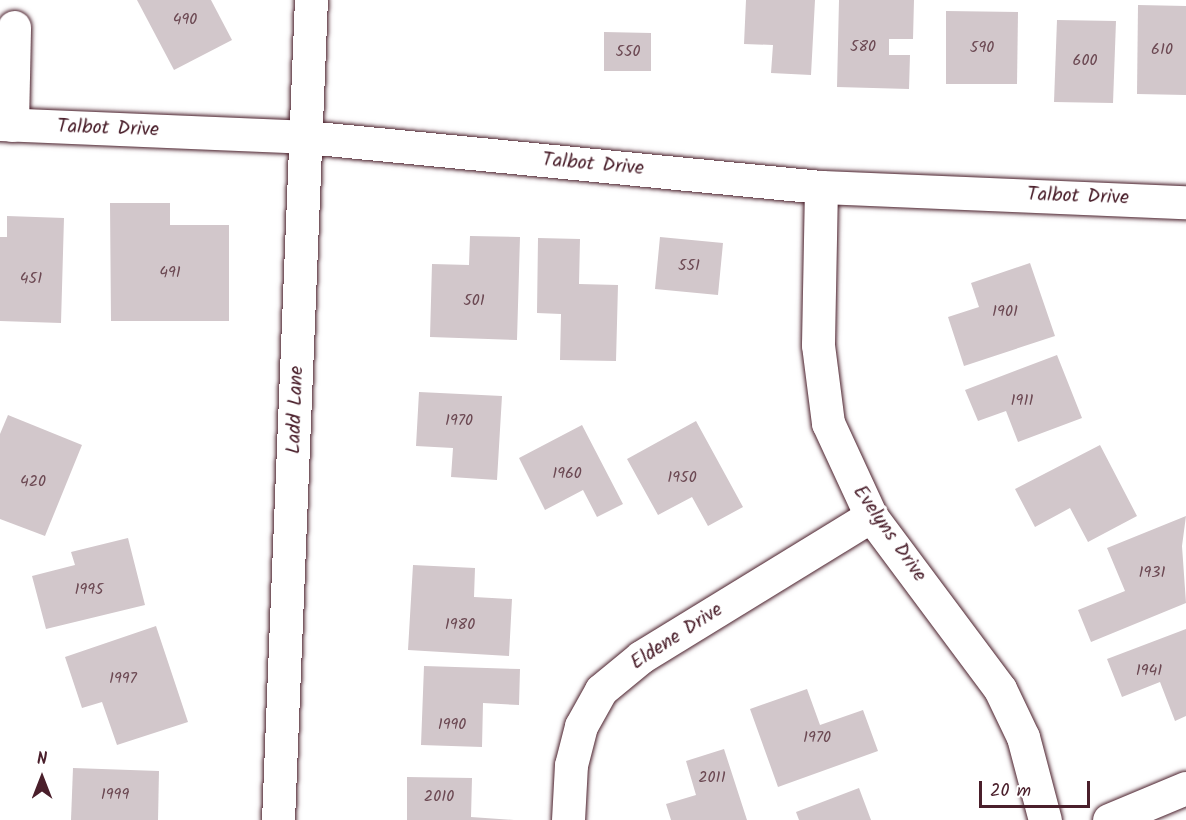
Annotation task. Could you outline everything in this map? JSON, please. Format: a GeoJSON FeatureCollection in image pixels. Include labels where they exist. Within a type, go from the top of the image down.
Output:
{"type":"FeatureCollection","features":[{"type":"Feature","properties":{"kind":"street","name":"Ladd Lane"},"geometry":{"type":"LineString","coordinates":[[278,820],[311,0]]}},
{"type":"Feature","properties":{"kind":"street"},"geometry":{"type":"LineString","coordinates":[[6,125],[14,27]]}},
{"type":"Feature","properties":{"kind":"street","name":"Talbot Drive"},"geometry":{"type":"LineString","coordinates":[[6,125],[306,137],[821,187],[1186,202]]}},
{"type":"Feature","properties":{"kind":"street","name":"Evelyns Drive"},"geometry":{"type":"LineString","coordinates":[[821,187],[818,345],[822,399],[851,481],[871,516],[1000,689],[1023,737],[1045,820]]}},
{"type":"Feature","properties":{"kind":"street","name":"Eldene Drive"},"geometry":{"type":"LineString","coordinates":[[568,820],[576,746],[601,690],[642,657],[871,516]]}},
{"type":"Feature","properties":{"kind":"street"},"geometry":{"type":"LineString","coordinates":[[1109,820],[1186,788]]}},
{"type":"Feature","properties":{"kind":"building"},"geometry":{"type":"Polygon","coordinates":[[[137,0],[211,0],[232,40],[174,70],[137,0]]]}},
{"type":"Feature","properties":{"kind":"building"},"geometry":{"type":"Polygon","coordinates":[[[746,0],[815,0],[811,75],[771,73],[773,45],[744,44],[746,0]]]}},
{"type":"Feature","properties":{"kind":"building"},"geometry":{"type":"Polygon","coordinates":[[[839,0],[914,0],[913,39],[889,39],[889,55],[910,55],[909,89],[837,87],[839,0]]]}},
{"type":"Feature","properties":{"kind":"building"},"geometry":{"type":"Polygon","coordinates":[[[1138,5],[1186,6],[1186,95],[1137,94],[1138,5]]]}},
{"type":"Feature","properties":{"kind":"building"},"geometry":{"type":"Polygon","coordinates":[[[946,11],[1018,12],[1017,84],[946,84],[946,11]]]}},
{"type":"Feature","properties":{"kind":"building"},"geometry":{"type":"Polygon","coordinates":[[[1057,20],[1116,21],[1113,103],[1054,102],[1057,20]]]}},
{"type":"Feature","properties":{"kind":"building"},"geometry":{"type":"Polygon","coordinates":[[[604,32],[651,33],[651,71],[604,71],[604,32]]]}},
{"type":"Feature","properties":{"kind":"building"},"geometry":{"type":"Polygon","coordinates":[[[110,203],[170,203],[170,225],[229,225],[229,321],[111,321],[110,203]]]}},
{"type":"Feature","properties":{"kind":"building"},"geometry":{"type":"Polygon","coordinates":[[[7,216],[64,218],[61,323],[0,321],[0,237],[7,237],[7,216]]]}},
{"type":"Feature","properties":{"kind":"building"},"geometry":{"type":"Polygon","coordinates":[[[470,236],[520,237],[517,340],[430,337],[432,264],[469,265],[470,236]]]}},
{"type":"Feature","properties":{"kind":"building"},"geometry":{"type":"Polygon","coordinates":[[[660,237],[723,243],[718,295],[655,289],[660,237]]]}},
{"type":"Feature","properties":{"kind":"building"},"geometry":{"type":"Polygon","coordinates":[[[538,238],[580,239],[579,284],[618,285],[616,361],[560,360],[561,314],[537,313],[538,238]]]}},
{"type":"Feature","properties":{"kind":"building"},"geometry":{"type":"Polygon","coordinates":[[[1030,263],[1055,336],[964,366],[948,317],[979,307],[971,283],[1030,263]]]}},
{"type":"Feature","properties":{"kind":"building"},"geometry":{"type":"Polygon","coordinates":[[[1057,355],[1082,418],[1018,442],[1006,411],[978,421],[965,390],[1057,355]]]}},
{"type":"Feature","properties":{"kind":"building"},"geometry":{"type":"Polygon","coordinates":[[[419,392],[502,396],[497,480],[451,477],[453,448],[416,446],[419,392]]]}},
{"type":"Feature","properties":{"kind":"building"},"geometry":{"type":"Polygon","coordinates":[[[8,415],[82,445],[45,536],[0,519],[0,434],[8,415]]]}},
{"type":"Feature","properties":{"kind":"building"},"geometry":{"type":"Polygon","coordinates":[[[696,421],[743,507],[708,526],[692,497],[658,515],[627,459],[696,421]]]}},
{"type":"Feature","properties":{"kind":"building"},"geometry":{"type":"Polygon","coordinates":[[[582,425],[623,504],[597,517],[583,490],[545,510],[519,458],[582,425]]]}},
{"type":"Feature","properties":{"kind":"building"},"geometry":{"type":"Polygon","coordinates":[[[1100,445],[1137,516],[1088,542],[1070,508],[1035,527],[1015,489],[1100,445]]]}},
{"type":"Feature","properties":{"kind":"building"},"geometry":{"type":"Polygon","coordinates":[[[1186,516],[1182,546],[1186,603],[1091,642],[1078,610],[1125,591],[1107,548],[1186,516]]]}},
{"type":"Feature","properties":{"kind":"building"},"geometry":{"type":"Polygon","coordinates":[[[128,538],[145,605],[46,629],[32,576],[75,565],[71,552],[128,538]]]}},
{"type":"Feature","properties":{"kind":"building"},"geometry":{"type":"Polygon","coordinates":[[[413,565],[475,568],[474,597],[512,599],[509,656],[408,650],[413,565]]]}},
{"type":"Feature","properties":{"kind":"building"},"geometry":{"type":"Polygon","coordinates":[[[156,626],[188,722],[117,745],[102,702],[82,708],[65,657],[156,626]]]}},
{"type":"Feature","properties":{"kind":"building"},"geometry":{"type":"Polygon","coordinates":[[[1186,629],[1186,716],[1175,721],[1160,682],[1122,697],[1107,659],[1186,629]]]}},
{"type":"Feature","properties":{"kind":"building"},"geometry":{"type":"Polygon","coordinates":[[[424,666],[520,669],[519,705],[483,703],[482,747],[421,745],[424,666]]]}},
{"type":"Feature","properties":{"kind":"building"},"geometry":{"type":"Polygon","coordinates":[[[807,689],[820,725],[863,710],[878,751],[778,787],[750,709],[807,689]]]}},
{"type":"Feature","properties":{"kind":"building"},"geometry":{"type":"Polygon","coordinates":[[[724,749],[747,820],[671,820],[666,804],[696,795],[686,761],[724,749]]]}},
{"type":"Feature","properties":{"kind":"building"},"geometry":{"type":"Polygon","coordinates":[[[73,768],[159,771],[158,820],[71,820],[73,768]]]}},
{"type":"Feature","properties":{"kind":"building"},"geometry":{"type":"Polygon","coordinates":[[[407,777],[472,778],[471,817],[514,820],[407,820],[407,777]]]}},
{"type":"Feature","properties":{"kind":"building"},"geometry":{"type":"Polygon","coordinates":[[[859,788],[871,820],[799,820],[796,812],[859,788]]]}}]}
